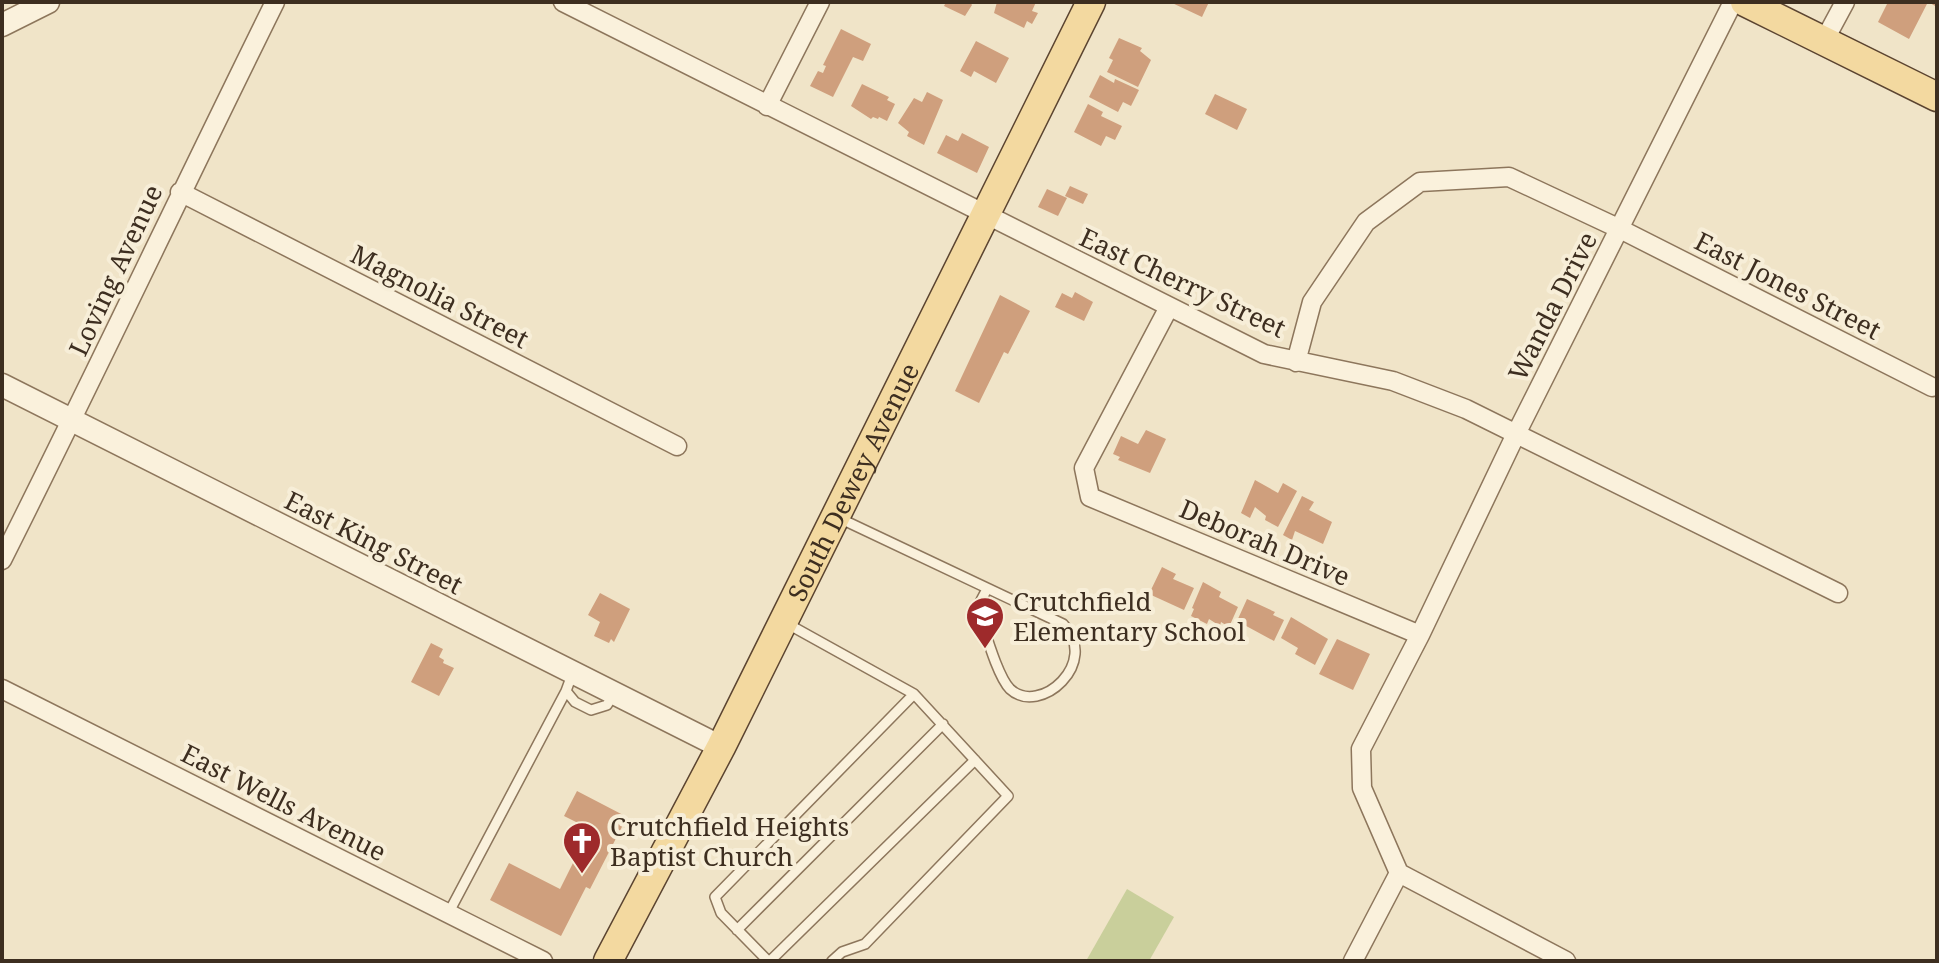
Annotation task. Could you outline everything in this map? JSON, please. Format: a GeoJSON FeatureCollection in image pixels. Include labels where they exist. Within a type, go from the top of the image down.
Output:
{"type":"FeatureCollection","features":[{"type":"Feature","properties":{"kind":"main road","name":"South Dewey Avenue"},"geometry":{"type":"LineString","coordinates":[[608,961],[721,747],[1091,2]]}},
{"type":"Feature","properties":{"kind":"main road"},"geometry":{"type":"LineString","coordinates":[[1745,2],[1937,97]]}},
{"type":"Feature","properties":{"kind":"street"},"geometry":{"type":"LineString","coordinates":[[2,25],[48,2]]}},
{"type":"Feature","properties":{"kind":"street","name":"Loving Avenue"},"geometry":{"type":"LineString","coordinates":[[2,560],[7,537],[72,422],[180,192],[275,2]]}},
{"type":"Feature","properties":{"kind":"street","name":"East Cherry Street"},"geometry":{"type":"LineString","coordinates":[[563,2],[1264,354],[1393,381],[1466,409],[1838,593]]}},
{"type":"Feature","properties":{"kind":"street"},"geometry":{"type":"LineString","coordinates":[[767,106],[820,2]]}},
{"type":"Feature","properties":{"kind":"street","name":"Wanda Drive"},"geometry":{"type":"LineString","coordinates":[[1399,873],[1362,788],[1361,749],[1733,2]]}},
{"type":"Feature","properties":{"kind":"street"},"geometry":{"type":"LineString","coordinates":[[1824,41],[1845,2]]}},
{"type":"Feature","properties":{"kind":"street","name":"East Jones Street"},"geometry":{"type":"LineString","coordinates":[[1296,362],[1312,302],[1366,222],[1420,182],[1509,177],[1620,229],[1932,387]]}},
{"type":"Feature","properties":{"kind":"street","name":"Magnolia Street"},"geometry":{"type":"LineString","coordinates":[[180,192],[677,446]]}},
{"type":"Feature","properties":{"kind":"street","name":"Deborah Drive"},"geometry":{"type":"LineString","coordinates":[[1169,307],[1084,468],[1090,497],[1420,635]]}},
{"type":"Feature","properties":{"kind":"street","name":"East King Street"},"geometry":{"type":"LineString","coordinates":[[2,385],[570,682],[614,693],[721,747]]}},
{"type":"Feature","properties":{"kind":"street","name":"East Wells Avenue"},"geometry":{"type":"LineString","coordinates":[[2,689],[543,961]]}},
{"type":"Feature","properties":{"kind":"street"},"geometry":{"type":"LineString","coordinates":[[1353,961],[1399,873],[1566,961]]}},
{"type":"Feature","properties":{"kind":"lane"},"geometry":{"type":"LineString","coordinates":[[836,516],[1063,624],[1072,633],[1077,646],[1072,668],[1049,692],[1039,697],[1026,697],[1011,690],[1003,679],[977,608],[987,589]]}},
{"type":"Feature","properties":{"kind":"lane"},"geometry":{"type":"LineString","coordinates":[[783,621],[914,694],[1008,796],[865,944],[842,952],[832,961]]}},
{"type":"Feature","properties":{"kind":"lane"},"geometry":{"type":"LineString","coordinates":[[448,914],[570,682]]}},
{"type":"Feature","properties":{"kind":"lane"},"geometry":{"type":"LineString","coordinates":[[914,694],[715,897],[721,913],[769,961],[975,760]]}},
{"type":"Feature","properties":{"kind":"lane"},"geometry":{"type":"LineString","coordinates":[[737,930],[943,724]]}},
{"type":"Feature","properties":{"kind":"green space"},"geometry":{"type":"Polygon","coordinates":[[[1127,889],[1174,917],[1149,961],[1086,961],[1127,889]]]}},
{"type":"Feature","properties":{"kind":"building"},"geometry":{"type":"Polygon","coordinates":[[[946,2],[970,2],[972,5],[965,16],[944,6],[946,2]]]}},
{"type":"Feature","properties":{"kind":"building"},"geometry":{"type":"Polygon","coordinates":[[[997,2],[1036,2],[1032,11],[1038,13],[1032,24],[1027,21],[1024,28],[994,13],[997,2]]]}},
{"type":"Feature","properties":{"kind":"building"},"geometry":{"type":"Polygon","coordinates":[[[1170,2],[1209,2],[1202,17],[1170,2]]]}},
{"type":"Feature","properties":{"kind":"building"},"geometry":{"type":"Polygon","coordinates":[[[1888,2],[1928,2],[1909,39],[1878,22],[1888,2]]]}},
{"type":"Feature","properties":{"kind":"building"},"geometry":{"type":"Polygon","coordinates":[[[841,29],[871,44],[863,61],[853,57],[833,97],[810,86],[818,71],[823,73],[826,66],[823,65],[841,29]]]}},
{"type":"Feature","properties":{"kind":"building"},"geometry":{"type":"Polygon","coordinates":[[[1119,38],[1142,48],[1140,51],[1151,60],[1138,87],[1107,72],[1113,60],[1109,58],[1119,38]]]}},
{"type":"Feature","properties":{"kind":"building"},"geometry":{"type":"Polygon","coordinates":[[[976,41],[1009,58],[996,83],[974,71],[971,77],[960,71],[976,41]]]}},
{"type":"Feature","properties":{"kind":"building"},"geometry":{"type":"Polygon","coordinates":[[[1100,75],[1114,83],[1115,79],[1139,90],[1131,106],[1123,102],[1118,112],[1089,97],[1100,75]]]}},
{"type":"Feature","properties":{"kind":"building"},"geometry":{"type":"Polygon","coordinates":[[[862,84],[889,97],[887,100],[895,104],[887,121],[879,117],[871,119],[851,106],[862,84]]]}},
{"type":"Feature","properties":{"kind":"building"},"geometry":{"type":"Polygon","coordinates":[[[927,92],[943,100],[924,145],[907,136],[909,132],[898,123],[914,98],[922,102],[927,92]]]}},
{"type":"Feature","properties":{"kind":"building"},"geometry":{"type":"Polygon","coordinates":[[[1215,94],[1247,109],[1237,130],[1205,114],[1215,94]]]}},
{"type":"Feature","properties":{"kind":"building"},"geometry":{"type":"Polygon","coordinates":[[[1088,104],[1103,112],[1101,116],[1122,126],[1115,140],[1106,136],[1101,146],[1074,132],[1088,104]]]}},
{"type":"Feature","properties":{"kind":"building"},"geometry":{"type":"Polygon","coordinates":[[[962,133],[989,147],[977,173],[937,153],[946,135],[958,141],[962,133]]]}},
{"type":"Feature","properties":{"kind":"building"},"geometry":{"type":"Polygon","coordinates":[[[1070,186],[1088,194],[1083,204],[1065,196],[1070,186]]]}},
{"type":"Feature","properties":{"kind":"building"},"geometry":{"type":"Polygon","coordinates":[[[1047,189],[1067,198],[1058,216],[1038,207],[1047,189]]]}},
{"type":"Feature","properties":{"kind":"building"},"geometry":{"type":"Polygon","coordinates":[[[1075,292],[1093,302],[1084,321],[1055,307],[1062,293],[1072,298],[1075,292]]]}},
{"type":"Feature","properties":{"kind":"building"},"geometry":{"type":"Polygon","coordinates":[[[1000,295],[1030,311],[1008,354],[1004,352],[979,403],[955,391],[1000,295]]]}},
{"type":"Feature","properties":{"kind":"building"},"geometry":{"type":"Polygon","coordinates":[[[1146,430],[1166,439],[1150,473],[1118,460],[1120,457],[1113,454],[1121,436],[1138,444],[1146,430]]]}},
{"type":"Feature","properties":{"kind":"building"},"geometry":{"type":"Polygon","coordinates":[[[1255,480],[1278,493],[1283,483],[1297,491],[1278,527],[1265,520],[1266,516],[1255,507],[1250,518],[1241,513],[1255,480]]]}},
{"type":"Feature","properties":{"kind":"building"},"geometry":{"type":"Polygon","coordinates":[[[1302,496],[1314,502],[1309,510],[1332,522],[1323,544],[1295,531],[1292,540],[1283,535],[1302,496]]]}},
{"type":"Feature","properties":{"kind":"building"},"geometry":{"type":"Polygon","coordinates":[[[1162,567],[1176,574],[1173,579],[1194,588],[1184,610],[1149,594],[1162,567]]]}},
{"type":"Feature","properties":{"kind":"building"},"geometry":{"type":"Polygon","coordinates":[[[1203,582],[1221,592],[1219,597],[1238,607],[1229,627],[1221,622],[1220,626],[1209,619],[1207,624],[1191,616],[1203,582]]]}},
{"type":"Feature","properties":{"kind":"building"},"geometry":{"type":"Polygon","coordinates":[[[600,593],[630,609],[614,642],[594,636],[600,622],[588,615],[600,593]]]}},
{"type":"Feature","properties":{"kind":"building"},"geometry":{"type":"Polygon","coordinates":[[[1247,599],[1275,612],[1273,615],[1284,620],[1274,641],[1237,621],[1247,599]]]}},
{"type":"Feature","properties":{"kind":"building"},"geometry":{"type":"Polygon","coordinates":[[[1291,617],[1328,639],[1315,665],[1295,654],[1298,648],[1281,638],[1291,617]]]}},
{"type":"Feature","properties":{"kind":"building"},"geometry":{"type":"Polygon","coordinates":[[[1337,639],[1370,654],[1353,690],[1319,674],[1337,639]]]}},
{"type":"Feature","properties":{"kind":"building"},"geometry":{"type":"Polygon","coordinates":[[[431,643],[443,649],[439,657],[444,660],[443,663],[454,668],[439,696],[411,682],[431,643]]]}},
{"type":"Feature","properties":{"kind":"building","name":"Crutchfield Heights Baptist Church"},"geometry":{"type":"Polygon","coordinates":[[[577,791],[627,817],[590,889],[586,887],[561,936],[490,900],[509,863],[560,889],[590,829],[564,816],[577,791]]]}},
{"type":"Feature","properties":{"kind":"place","name":"Crutchfield Elementary School"},"geometry":{"type":"Point","coordinates":[985,650]}},
{"type":"Feature","properties":{"kind":"place","name":"Crutchfield Heights Baptist Church"},"geometry":{"type":"Point","coordinates":[582,875]}}]}
